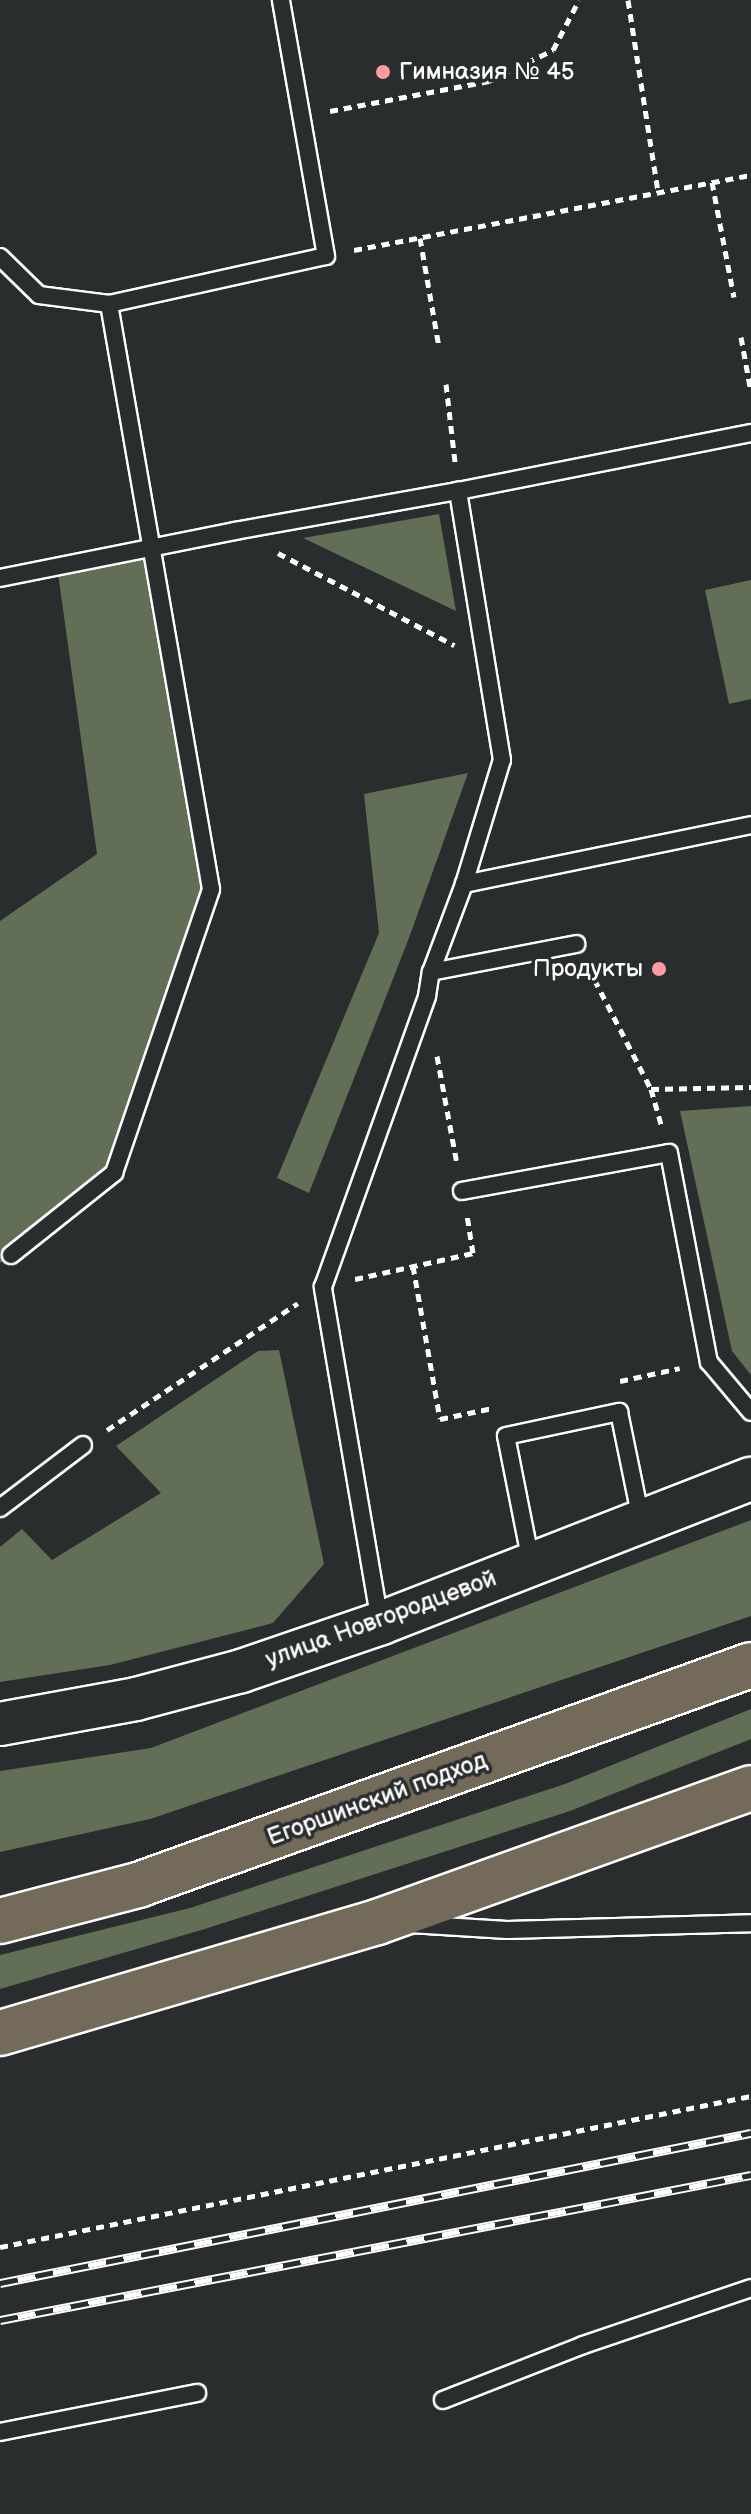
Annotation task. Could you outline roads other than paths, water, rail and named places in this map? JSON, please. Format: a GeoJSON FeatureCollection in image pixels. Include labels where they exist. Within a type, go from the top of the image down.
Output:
{"type":"FeatureCollection","features":[{"type":"Feature","properties":{"kind":"main road","name":"Егоршинский подход"},"geometry":{"type":"LineString","coordinates":[[0,1921],[138,1885],[751,1665]]}},
{"type":"Feature","properties":{"kind":"main road"},"geometry":{"type":"LineString","coordinates":[[0,2033],[377,1922],[751,1788]]}},
{"type":"Feature","properties":{"kind":"street","name":"улица Новгородцевой"},"geometry":{"type":"LineString","coordinates":[[0,1724],[181,1687],[241,1671],[381,1623],[531,1562],[751,1479]]}},
{"type":"Feature","properties":{"kind":"lane"},"geometry":{"type":"LineString","coordinates":[[0,257],[39,295],[109,304],[326,256],[281,0]]}},
{"type":"Feature","properties":{"kind":"lane"},"geometry":{"type":"LineString","coordinates":[[11,1255],[114,1173],[211,889],[154,548],[109,304]]}},
{"type":"Feature","properties":{"kind":"lane"},"geometry":{"type":"LineString","coordinates":[[0,578],[751,433]]}},
{"type":"Feature","properties":{"kind":"lane"},"geometry":{"type":"LineString","coordinates":[[381,1623],[323,1287],[427,996],[431,972],[464,884],[502,760],[458,491]]}},
{"type":"Feature","properties":{"kind":"lane"},"geometry":{"type":"LineString","coordinates":[[464,884],[751,825]]}},
{"type":"Feature","properties":{"kind":"lane"},"geometry":{"type":"LineString","coordinates":[[431,972],[576,944]]}},
{"type":"Feature","properties":{"kind":"lane"},"geometry":{"type":"LineString","coordinates":[[462,1191],[669,1153],[709,1362],[751,1412]]}},
{"type":"Feature","properties":{"kind":"lane"},"geometry":{"type":"LineString","coordinates":[[531,1562],[506,1436],[619,1412],[641,1521]]}},
{"type":"Feature","properties":{"kind":"lane"},"geometry":{"type":"LineString","coordinates":[[0,1508],[83,1445]]}},
{"type":"Feature","properties":{"kind":"lane"},"geometry":{"type":"LineString","coordinates":[[377,1922],[507,1930],[751,1923]]}},
{"type":"Feature","properties":{"kind":"lane"},"geometry":{"type":"LineString","coordinates":[[443,2400],[583,2345],[751,2288]]}},
{"type":"Feature","properties":{"kind":"lane"},"geometry":{"type":"LineString","coordinates":[[0,2432],[197,2393]]}},
{"type":"Feature","properties":{"kind":"railway"},"geometry":{"type":"LineString","coordinates":[[0,2283],[751,2133]]}},
{"type":"Feature","properties":{"kind":"railway"},"geometry":{"type":"LineString","coordinates":[[0,2320],[751,2175]]}},
{"type":"Feature","properties":{"kind":"place","name":"Гимназия № 45"},"geometry":{"type":"Point","coordinates":[383,72]}},
{"type":"Feature","properties":{"kind":"place","name":"Продукты"},"geometry":{"type":"Point","coordinates":[659,969]}}]}
